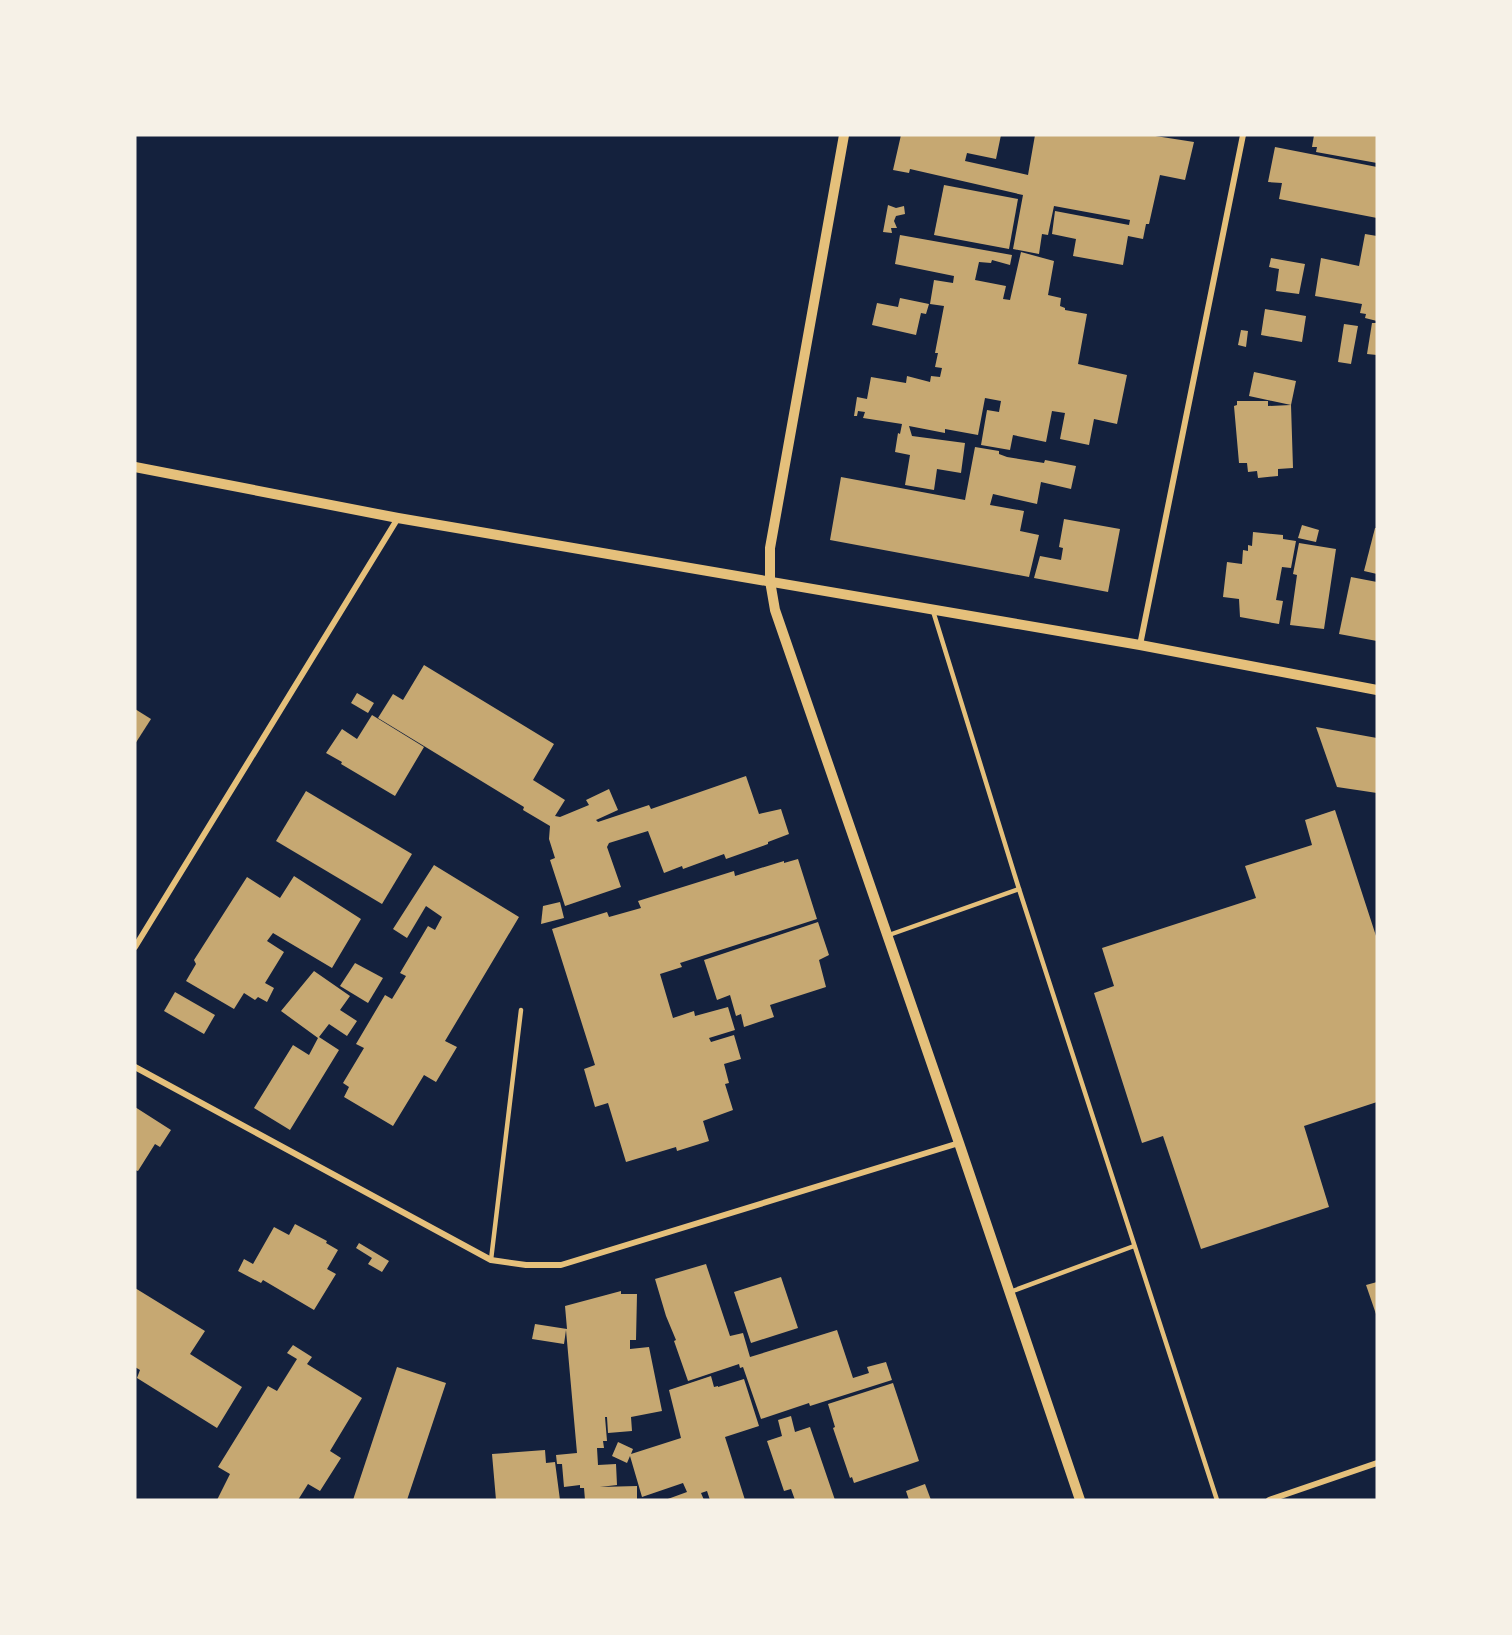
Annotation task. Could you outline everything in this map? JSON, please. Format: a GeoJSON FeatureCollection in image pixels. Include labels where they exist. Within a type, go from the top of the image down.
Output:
{"type":"FeatureCollection","features":[{"type":"Feature","properties":{"kind":"street"},"geometry":{"type":"LineString","coordinates":[[844,135],[770,548],[770,581],[775,610],[1080,1500]]}},
{"type":"Feature","properties":{"kind":"street"},"geometry":{"type":"LineString","coordinates":[[1140,645],[1243,135]]}},
{"type":"Feature","properties":{"kind":"street"},"geometry":{"type":"LineString","coordinates":[[135,467],[398,518],[1140,645],[1377,690]]}},
{"type":"Feature","properties":{"kind":"street"},"geometry":{"type":"LineString","coordinates":[[135,947],[398,518]]}},
{"type":"Feature","properties":{"kind":"street"},"geometry":{"type":"LineString","coordinates":[[135,1067],[491,1260],[526,1265],[561,1265],[959,1143]]}},
{"type":"Feature","properties":{"kind":"street"},"geometry":{"type":"LineString","coordinates":[[1269,1500],[1377,1463]]}},
{"type":"Feature","properties":{"kind":"lane"},"geometry":{"type":"LineString","coordinates":[[932,609],[1019,889],[1217,1500]]}},
{"type":"Feature","properties":{"kind":"lane"},"geometry":{"type":"LineString","coordinates":[[888,935],[1019,889]]}},
{"type":"Feature","properties":{"kind":"lane"},"geometry":{"type":"LineString","coordinates":[[491,1260],[521,1010]]}},
{"type":"Feature","properties":{"kind":"lane"},"geometry":{"type":"LineString","coordinates":[[1009,1292],[1134,1246]]}},
{"type":"Feature","properties":{"kind":"building"},"geometry":{"type":"Polygon","coordinates":[[[901,135],[1001,135],[996,159],[967,153],[965,161],[1028,175],[1035,135],[1149,135],[1194,142],[1185,180],[1160,175],[1149,224],[1146,224],[1143,239],[1128,236],[1123,265],[1073,256],[1076,239],[1052,234],[1055,211],[1129,225],[1130,220],[1054,206],[1048,235],[1042,234],[1039,254],[1013,249],[1023,195],[910,169],[909,173],[893,170],[901,135]]]}},
{"type":"Feature","properties":{"kind":"building"},"geometry":{"type":"Polygon","coordinates":[[[1314,135],[1377,135],[1377,163],[1316,152],[1317,147],[1312,147],[1314,135]]]}},
{"type":"Feature","properties":{"kind":"building"},"geometry":{"type":"Polygon","coordinates":[[[1275,147],[1377,167],[1377,218],[1279,199],[1282,183],[1268,182],[1275,147]]]}},
{"type":"Feature","properties":{"kind":"building"},"geometry":{"type":"Polygon","coordinates":[[[944,185],[1018,199],[1009,249],[934,235],[944,185]]]}},
{"type":"Feature","properties":{"kind":"building"},"geometry":{"type":"Polygon","coordinates":[[[888,205],[896,208],[904,206],[905,214],[896,216],[894,221],[897,228],[891,228],[892,233],[883,232],[888,205]]]}},
{"type":"Feature","properties":{"kind":"building"},"geometry":{"type":"Polygon","coordinates":[[[1365,234],[1377,236],[1377,321],[1365,318],[1366,314],[1360,313],[1362,304],[1315,296],[1321,258],[1359,266],[1365,234]]]}},
{"type":"Feature","properties":{"kind":"building"},"geometry":{"type":"Polygon","coordinates":[[[900,235],[1012,255],[1010,265],[992,260],[991,263],[979,262],[975,280],[1006,286],[1003,299],[1010,300],[1021,252],[1054,261],[1048,295],[1061,298],[1060,306],[1065,310],[1087,314],[1078,364],[1127,375],[1117,424],[1094,419],[1089,445],[1060,439],[1065,413],[1052,411],[1046,442],[1013,435],[1010,450],[981,445],[987,410],[999,412],[1001,401],[985,398],[978,435],[945,429],[945,433],[909,426],[912,436],[965,443],[961,473],[937,469],[934,490],[905,485],[910,455],[895,452],[902,424],[863,418],[865,412],[858,411],[857,416],[854,416],[857,397],[867,399],[871,377],[906,383],[907,376],[930,382],[931,376],[940,377],[942,368],[935,367],[938,353],[935,353],[944,306],[930,304],[934,280],[953,283],[954,276],[895,264],[900,235]]]}},
{"type":"Feature","properties":{"kind":"building"},"geometry":{"type":"Polygon","coordinates":[[[1271,258],[1305,264],[1299,294],[1276,291],[1279,269],[1269,267],[1271,258]]]}},
{"type":"Feature","properties":{"kind":"building"},"geometry":{"type":"Polygon","coordinates":[[[900,298],[929,304],[926,314],[921,313],[916,335],[872,325],[877,303],[898,307],[900,298]]]}},
{"type":"Feature","properties":{"kind":"building"},"geometry":{"type":"Polygon","coordinates":[[[1265,309],[1306,316],[1302,342],[1261,335],[1265,309]]]}},
{"type":"Feature","properties":{"kind":"building"},"geometry":{"type":"Polygon","coordinates":[[[1372,323],[1377,323],[1377,355],[1367,354],[1372,323]]]}},
{"type":"Feature","properties":{"kind":"building"},"geometry":{"type":"Polygon","coordinates":[[[1344,324],[1358,326],[1351,364],[1338,362],[1344,324]]]}},
{"type":"Feature","properties":{"kind":"building"},"geometry":{"type":"Polygon","coordinates":[[[1241,330],[1248,331],[1246,347],[1238,345],[1241,330]]]}},
{"type":"Feature","properties":{"kind":"building"},"geometry":{"type":"Polygon","coordinates":[[[1254,372],[1296,381],[1291,405],[1249,396],[1254,372]]]}},
{"type":"Feature","properties":{"kind":"building"},"geometry":{"type":"Polygon","coordinates":[[[1237,401],[1268,401],[1268,406],[1291,405],[1293,468],[1278,469],[1278,476],[1258,478],[1257,471],[1248,472],[1247,463],[1239,463],[1234,406],[1237,405],[1237,401]]]}},
{"type":"Feature","properties":{"kind":"building"},"geometry":{"type":"Polygon","coordinates":[[[975,447],[999,451],[999,454],[1007,457],[1044,463],[1045,460],[1076,466],[1071,489],[1041,482],[1037,504],[993,494],[990,505],[1024,511],[1020,531],[1039,535],[1029,577],[830,540],[841,477],[965,500],[975,447]]]}},
{"type":"Feature","properties":{"kind":"building"},"geometry":{"type":"Polygon","coordinates":[[[1064,519],[1120,529],[1108,592],[1034,578],[1040,556],[1061,560],[1063,548],[1059,547],[1064,519]]]}},
{"type":"Feature","properties":{"kind":"building"},"geometry":{"type":"Polygon","coordinates":[[[1302,525],[1319,530],[1316,542],[1298,538],[1302,525]]]}},
{"type":"Feature","properties":{"kind":"building"},"geometry":{"type":"Polygon","coordinates":[[[1375,528],[1377,528],[1377,574],[1364,571],[1375,528]]]}},
{"type":"Feature","properties":{"kind":"building"},"geometry":{"type":"Polygon","coordinates":[[[1253,532],[1283,535],[1283,539],[1296,541],[1291,568],[1282,567],[1276,600],[1283,601],[1279,624],[1240,617],[1239,599],[1223,597],[1227,562],[1242,564],[1243,550],[1248,551],[1248,545],[1252,546],[1253,532]]]}},
{"type":"Feature","properties":{"kind":"building"},"geometry":{"type":"Polygon","coordinates":[[[1299,543],[1336,549],[1324,629],[1290,625],[1297,575],[1293,574],[1299,543]]]}},
{"type":"Feature","properties":{"kind":"building"},"geometry":{"type":"Polygon","coordinates":[[[1351,577],[1377,582],[1377,641],[1339,634],[1351,577]]]}},
{"type":"Feature","properties":{"kind":"building"},"geometry":{"type":"Polygon","coordinates":[[[424,665],[554,744],[533,780],[565,800],[555,816],[560,817],[589,805],[586,800],[609,789],[618,810],[596,820],[598,822],[649,805],[651,809],[746,776],[759,814],[781,809],[789,834],[726,859],[724,854],[683,869],[682,866],[664,873],[648,831],[609,843],[607,847],[621,887],[565,906],[550,860],[555,858],[549,839],[550,826],[523,810],[524,807],[378,718],[393,694],[403,700],[424,665]]]}},
{"type":"Feature","properties":{"kind":"building"},"geometry":{"type":"Polygon","coordinates":[[[357,693],[374,703],[368,713],[351,703],[357,693]]]}},
{"type":"Feature","properties":{"kind":"building"},"geometry":{"type":"Polygon","coordinates":[[[135,709],[151,719],[135,744],[135,709]]]}},
{"type":"Feature","properties":{"kind":"building"},"geometry":{"type":"Polygon","coordinates":[[[372,715],[424,747],[395,796],[326,753],[342,729],[357,739],[372,715]]]}},
{"type":"Feature","properties":{"kind":"building"},"geometry":{"type":"Polygon","coordinates":[[[1316,727],[1377,738],[1377,793],[1337,787],[1316,727]]]}},
{"type":"Feature","properties":{"kind":"building"},"geometry":{"type":"Polygon","coordinates":[[[306,791],[412,854],[382,904],[276,841],[306,791]]]}},
{"type":"Feature","properties":{"kind":"building"},"geometry":{"type":"Polygon","coordinates":[[[1335,810],[1377,939],[1377,1102],[1304,1126],[1329,1207],[1201,1249],[1163,1136],[1142,1143],[1094,993],[1114,986],[1102,948],[1256,898],[1245,866],[1312,845],[1305,820],[1335,810]]]}},
{"type":"Feature","properties":{"kind":"building"},"geometry":{"type":"Polygon","coordinates":[[[798,859],[817,919],[680,963],[682,967],[660,974],[673,1018],[694,1011],[695,1016],[728,1007],[735,1030],[709,1038],[711,1042],[734,1035],[741,1059],[724,1064],[729,1083],[725,1084],[733,1110],[703,1121],[709,1141],[677,1151],[676,1147],[626,1162],[608,1103],[595,1107],[584,1069],[595,1065],[552,929],[607,912],[609,917],[641,908],[638,901],[734,871],[735,876],[798,859]]]}},
{"type":"Feature","properties":{"kind":"building"},"geometry":{"type":"Polygon","coordinates":[[[434,865],[519,917],[445,1041],[457,1047],[436,1082],[424,1075],[393,1126],[344,1097],[349,1087],[343,1083],[364,1048],[356,1044],[385,995],[392,999],[406,976],[400,973],[428,926],[435,930],[442,917],[426,906],[407,938],[393,929],[434,865]]]}},
{"type":"Feature","properties":{"kind":"building"},"geometry":{"type":"Polygon","coordinates":[[[294,876],[361,919],[332,968],[273,933],[267,941],[284,952],[265,983],[274,988],[267,1002],[258,997],[255,1000],[244,993],[234,1009],[186,981],[196,964],[194,960],[247,877],[280,898],[294,876]]]}},
{"type":"Feature","properties":{"kind":"building"},"geometry":{"type":"Polygon","coordinates":[[[560,902],[564,918],[541,924],[543,906],[560,902]]]}},
{"type":"Feature","properties":{"kind":"building"},"geometry":{"type":"Polygon","coordinates":[[[818,922],[829,955],[819,960],[826,987],[770,1005],[774,1017],[744,1027],[741,1014],[736,1016],[730,995],[717,1000],[704,960],[818,922]]]}},
{"type":"Feature","properties":{"kind":"building"},"geometry":{"type":"Polygon","coordinates":[[[355,963],[383,978],[368,1003],[340,986],[355,963]]]}},
{"type":"Feature","properties":{"kind":"building"},"geometry":{"type":"Polygon","coordinates":[[[314,971],[350,996],[340,1010],[357,1021],[347,1036],[329,1024],[319,1037],[339,1050],[290,1130],[254,1108],[293,1045],[309,1055],[318,1038],[281,1011],[314,971]]]}},
{"type":"Feature","properties":{"kind":"building"},"geometry":{"type":"Polygon","coordinates":[[[175,992],[215,1015],[204,1034],[164,1011],[175,992]]]}},
{"type":"Feature","properties":{"kind":"building"},"geometry":{"type":"Polygon","coordinates":[[[135,1107],[171,1130],[160,1147],[155,1144],[138,1171],[135,1170],[135,1107]]]}},
{"type":"Feature","properties":{"kind":"building"},"geometry":{"type":"Polygon","coordinates":[[[295,1224],[327,1241],[326,1243],[338,1250],[327,1269],[336,1274],[314,1310],[263,1280],[261,1283],[238,1271],[244,1259],[253,1264],[274,1227],[289,1235],[295,1224]]]}},
{"type":"Feature","properties":{"kind":"building"},"geometry":{"type":"Polygon","coordinates":[[[359,1243],[389,1261],[382,1272],[368,1264],[372,1258],[356,1248],[359,1243]]]}},
{"type":"Feature","properties":{"kind":"building"},"geometry":{"type":"Polygon","coordinates":[[[706,1264],[730,1336],[743,1333],[750,1357],[837,1330],[853,1378],[869,1373],[867,1367],[886,1362],[892,1380],[761,1419],[743,1367],[740,1368],[739,1364],[688,1381],[655,1279],[706,1264]]]}},
{"type":"Feature","properties":{"kind":"building"},"geometry":{"type":"Polygon","coordinates":[[[781,1277],[798,1328],[751,1343],[734,1292],[781,1277]]]}},
{"type":"Feature","properties":{"kind":"building"},"geometry":{"type":"Polygon","coordinates":[[[1377,1282],[1377,1317],[1366,1285],[1377,1282]]]}},
{"type":"Feature","properties":{"kind":"building"},"geometry":{"type":"Polygon","coordinates":[[[135,1288],[205,1331],[190,1354],[242,1387],[217,1428],[137,1378],[140,1370],[135,1367],[135,1288]]]}},
{"type":"Feature","properties":{"kind":"building"},"geometry":{"type":"Polygon","coordinates":[[[621,1291],[621,1294],[637,1294],[636,1340],[630,1340],[630,1349],[649,1347],[662,1411],[631,1417],[632,1431],[608,1433],[607,1417],[605,1417],[607,1441],[603,1441],[604,1448],[597,1448],[598,1465],[616,1464],[617,1485],[600,1487],[637,1486],[637,1500],[585,1500],[584,1488],[580,1488],[580,1485],[564,1487],[562,1464],[557,1464],[556,1455],[577,1453],[566,1330],[564,1344],[532,1339],[535,1324],[567,1329],[565,1306],[621,1291]]]}},
{"type":"Feature","properties":{"kind":"building"},"geometry":{"type":"Polygon","coordinates":[[[293,1345],[312,1357],[307,1364],[362,1398],[330,1451],[341,1458],[320,1491],[308,1484],[298,1500],[217,1500],[230,1474],[218,1467],[268,1386],[277,1391],[297,1359],[287,1353],[293,1345]]]}},
{"type":"Feature","properties":{"kind":"building"},"geometry":{"type":"Polygon","coordinates":[[[397,1367],[446,1383],[407,1500],[353,1500],[397,1367]]]}},
{"type":"Feature","properties":{"kind":"building"},"geometry":{"type":"Polygon","coordinates":[[[711,1376],[714,1387],[744,1379],[759,1426],[725,1437],[745,1500],[710,1500],[707,1491],[701,1493],[704,1500],[665,1500],[687,1492],[683,1483],[642,1497],[630,1456],[627,1463],[612,1456],[618,1442],[633,1449],[631,1454],[681,1438],[669,1390],[711,1376]]]}},
{"type":"Feature","properties":{"kind":"building"},"geometry":{"type":"Polygon","coordinates":[[[893,1383],[919,1461],[854,1483],[852,1477],[850,1478],[833,1428],[835,1427],[828,1404],[893,1383]]]}},
{"type":"Feature","properties":{"kind":"building"},"geometry":{"type":"Polygon","coordinates":[[[791,1416],[795,1432],[810,1427],[835,1500],[795,1500],[791,1489],[784,1491],[767,1441],[782,1436],[778,1420],[791,1416]]]}},
{"type":"Feature","properties":{"kind":"building"},"geometry":{"type":"Polygon","coordinates":[[[545,1450],[546,1463],[555,1462],[560,1500],[496,1500],[492,1454],[545,1450]]]}},
{"type":"Feature","properties":{"kind":"building"},"geometry":{"type":"Polygon","coordinates":[[[925,1484],[931,1500],[909,1500],[906,1491],[925,1484]]]}}]}
